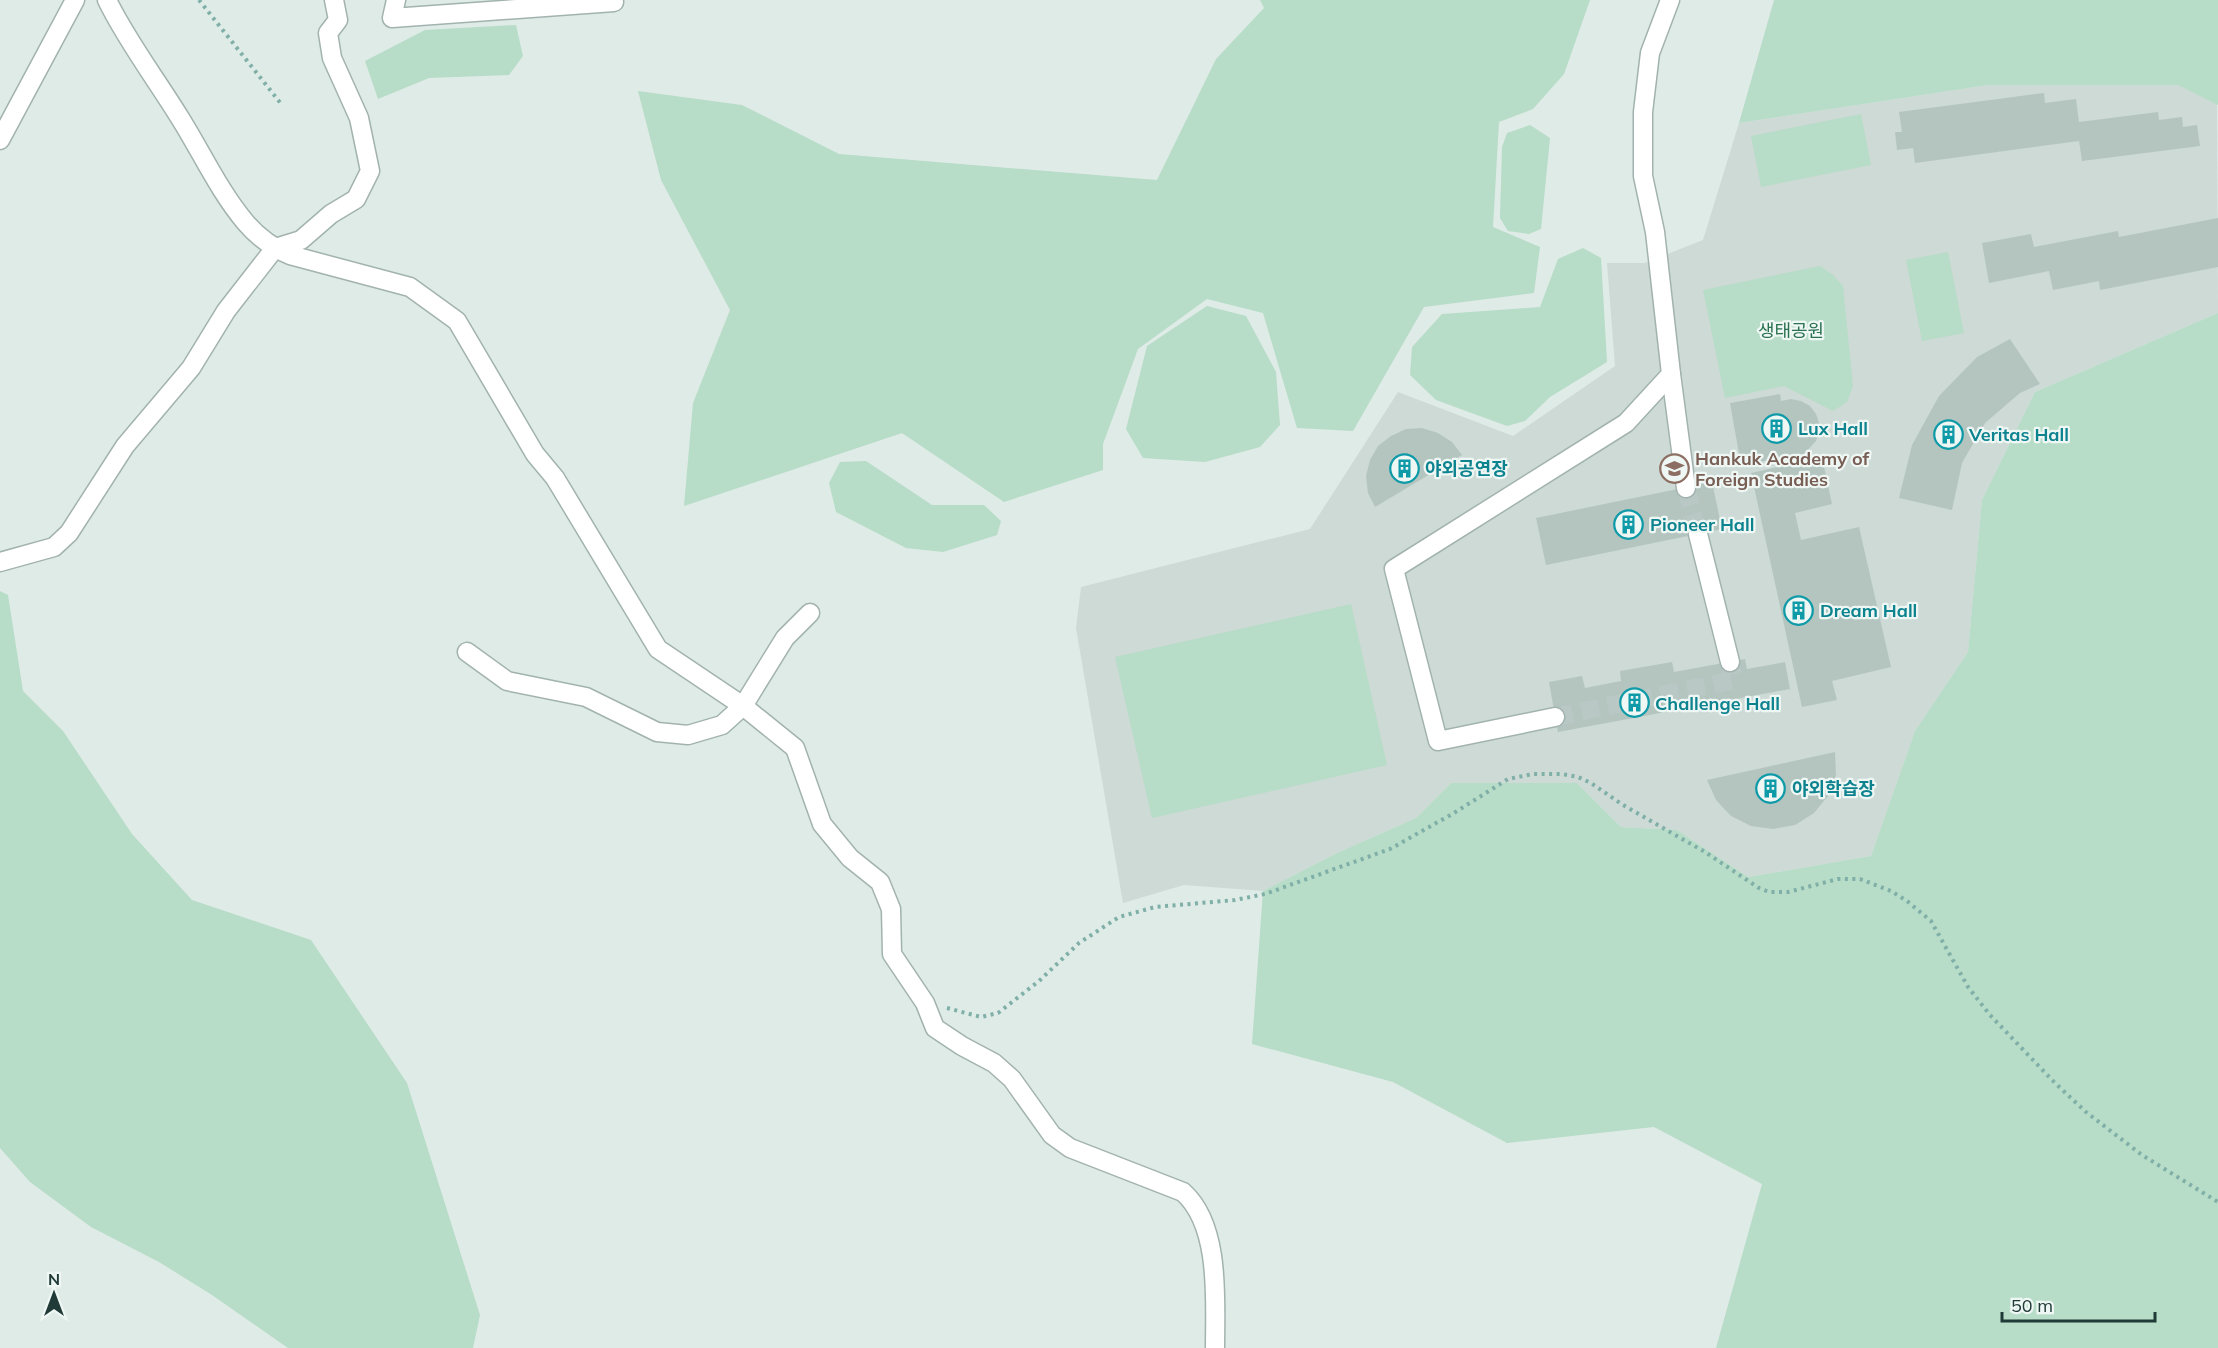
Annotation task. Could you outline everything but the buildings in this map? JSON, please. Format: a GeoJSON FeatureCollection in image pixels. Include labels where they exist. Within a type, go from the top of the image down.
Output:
{"type":"FeatureCollection","features":[{"type":"Feature","properties":{"kind":"street"},"geometry":{"type":"LineString","coordinates":[[0,140],[75,0]]}},
{"type":"Feature","properties":{"kind":"street"},"geometry":{"type":"LineString","coordinates":[[107,0],[228,200],[248,225],[275,249],[290,255],[410,287],[457,321],[535,454],[555,478],[658,649],[743,706],[795,748],[822,824],[850,858],[880,882],[891,909],[892,954],[925,1003],[935,1028],[994,1063],[1012,1078],[1052,1135],[1070,1148],[1183,1192],[1194,1203],[1212,1258],[1215,1283],[1215,1348]]}},
{"type":"Feature","properties":{"kind":"street"},"geometry":{"type":"LineString","coordinates":[[0,562],[54,548],[69,533],[125,446],[191,368],[226,310],[275,249],[301,240],[331,214],[356,199],[370,171],[359,118],[332,58],[328,33],[338,20],[334,0]]}},
{"type":"Feature","properties":{"kind":"street"},"geometry":{"type":"LineString","coordinates":[[396,0],[392,18],[614,2]]}},
{"type":"Feature","properties":{"kind":"street"},"geometry":{"type":"LineString","coordinates":[[1670,0],[1650,53],[1642,112],[1643,176],[1655,232],[1686,488]]}},
{"type":"Feature","properties":{"kind":"street"},"geometry":{"type":"LineString","coordinates":[[1555,717],[1438,741],[1394,569],[1626,423],[1671,374]]}},
{"type":"Feature","properties":{"kind":"street"},"geometry":{"type":"LineString","coordinates":[[1698,534],[1730,662]]}},
{"type":"Feature","properties":{"kind":"street"},"geometry":{"type":"LineString","coordinates":[[466,652],[507,681],[586,697],[657,732],[688,735],[722,725],[743,706],[785,638],[810,613]]}},
{"type":"Feature","properties":{"kind":"path"},"geometry":{"type":"LineString","coordinates":[[199,0],[282,105]]}},
{"type":"Feature","properties":{"kind":"path"},"geometry":{"type":"LineString","coordinates":[[925,1003],[981,1017],[998,1013],[1039,981],[1079,943],[1119,916],[1155,907],[1236,900],[1265,894],[1390,849],[1508,779],[1533,774],[1562,774],[1578,777],[1591,783],[1623,805],[1769,892],[1788,892],[1838,879],[1860,879],[1891,891],[1907,901],[1931,921],[1968,987],[1990,1015],[2055,1083],[2107,1129],[2142,1155],[2218,1202]]}},
{"type":"Feature","properties":{"kind":"shaded area","name":"Hankuk Academy of Foreign Studies"},"geometry":{"type":"Polygon","coordinates":[[[2217,82],[2218,313],[2035,392],[1982,500],[1968,652],[1915,731],[1871,856],[1748,877],[1677,830],[1621,827],[1577,783],[1451,783],[1416,818],[1337,853],[1263,891],[1184,885],[1123,903],[1076,628],[1081,587],[1310,529],[1398,392],[1513,436],[1615,366],[1607,263],[1645,263],[1703,240],[1739,123],[1988,85],[2217,82]]]}},
{"type":"Feature","properties":{"kind":"green space"},"geometry":{"type":"Polygon","coordinates":[[[1260,0],[1590,0],[1564,74],[1533,109],[1499,122],[1493,227],[1540,247],[1534,293],[1424,307],[1353,431],[1297,428],[1263,313],[1207,299],[1138,349],[1103,444],[1103,470],[1004,502],[902,433],[684,506],[693,403],[730,310],[661,180],[638,91],[742,105],[839,154],[1157,180],[1216,59],[1264,8],[1260,0]]]}},
{"type":"Feature","properties":{"kind":"green space"},"geometry":{"type":"Polygon","coordinates":[[[1774,0],[2218,0],[2218,105],[2178,85],[1988,85],[1739,123],[1774,0]]]}},
{"type":"Feature","properties":{"kind":"green space"},"geometry":{"type":"Polygon","coordinates":[[[516,25],[523,56],[509,75],[429,78],[378,99],[365,61],[425,30],[516,25]]]}},
{"type":"Feature","properties":{"kind":"green space"},"geometry":{"type":"Polygon","coordinates":[[[1861,114],[1871,165],[1761,187],[1751,136],[1861,114]]]}},
{"type":"Feature","properties":{"kind":"green space"},"geometry":{"type":"Polygon","coordinates":[[[1530,125],[1550,138],[1541,229],[1529,234],[1508,231],[1500,218],[1502,147],[1507,133],[1530,125]]]}},
{"type":"Feature","properties":{"kind":"green space"},"geometry":{"type":"Polygon","coordinates":[[[1583,248],[1601,258],[1607,362],[1550,397],[1525,421],[1507,426],[1436,400],[1410,375],[1412,347],[1442,314],[1540,307],[1558,259],[1583,248]]]}},
{"type":"Feature","properties":{"kind":"green space"},"geometry":{"type":"Polygon","coordinates":[[[1948,252],[1964,333],[1922,341],[1906,260],[1948,252]]]}},
{"type":"Feature","properties":{"kind":"green space","name":"생태공원"},"geometry":{"type":"Polygon","coordinates":[[[1820,266],[1843,286],[1853,386],[1847,402],[1833,411],[1784,386],[1725,398],[1703,290],[1820,266]]]}},
{"type":"Feature","properties":{"kind":"green space"},"geometry":{"type":"Polygon","coordinates":[[[1207,306],[1246,316],[1276,372],[1280,425],[1260,447],[1205,462],[1143,458],[1126,429],[1147,346],[1207,306]]]}},
{"type":"Feature","properties":{"kind":"green space"},"geometry":{"type":"Polygon","coordinates":[[[2218,313],[2218,1348],[1716,1348],[1762,1184],[1654,1127],[1507,1143],[1393,1082],[1252,1044],[1263,891],[1337,853],[1416,818],[1451,783],[1577,783],[1621,827],[1677,830],[1748,877],[1871,856],[1915,731],[1968,652],[1982,500],[2035,392],[2218,313]]]}},
{"type":"Feature","properties":{"kind":"green space"},"geometry":{"type":"Polygon","coordinates":[[[866,461],[932,505],[984,505],[1001,521],[997,535],[943,552],[906,548],[836,512],[829,483],[840,462],[866,461]]]}},
{"type":"Feature","properties":{"kind":"green space"},"geometry":{"type":"Polygon","coordinates":[[[0,591],[8,595],[23,691],[63,731],[132,834],[192,900],[311,940],[407,1083],[480,1315],[473,1348],[288,1348],[212,1295],[159,1262],[91,1227],[30,1182],[0,1148],[0,591]]]}},
{"type":"Feature","properties":{"kind":"green space"},"geometry":{"type":"Polygon","coordinates":[[[1351,604],[1387,765],[1152,818],[1115,657],[1351,604]]]}},
{"type":"Feature","properties":{"kind":"tunnel"},"geometry":{"type":"LineString","coordinates":[[1686,488],[1698,534]]}},
{"type":"Feature","properties":{"kind":"tunnel"},"geometry":{"type":"LineString","coordinates":[[1555,717],[1734,680],[1730,662]]}},
{"type":"Feature","properties":{"kind":"place","name":"Lux Hall"},"geometry":{"type":"Point","coordinates":[1777,428]}},
{"type":"Feature","properties":{"kind":"place","name":"Veritas Hall"},"geometry":{"type":"Point","coordinates":[1948,434]}},
{"type":"Feature","properties":{"kind":"place","name":"야외공연장"},"geometry":{"type":"Point","coordinates":[1404,468]}},
{"type":"Feature","properties":{"kind":"place","name":"Hankuk Academy of Foreign Studies"},"geometry":{"type":"Point","coordinates":[1674,468]}},
{"type":"Feature","properties":{"kind":"place","name":"Pioneer Hall"},"geometry":{"type":"Point","coordinates":[1629,524]}},
{"type":"Feature","properties":{"kind":"place","name":"Dream Hall"},"geometry":{"type":"Point","coordinates":[1799,610]}},
{"type":"Feature","properties":{"kind":"place","name":"Challenge Hall"},"geometry":{"type":"Point","coordinates":[1634,703]}},
{"type":"Feature","properties":{"kind":"place","name":"야외학습장"},"geometry":{"type":"Point","coordinates":[1771,788]}}]}
